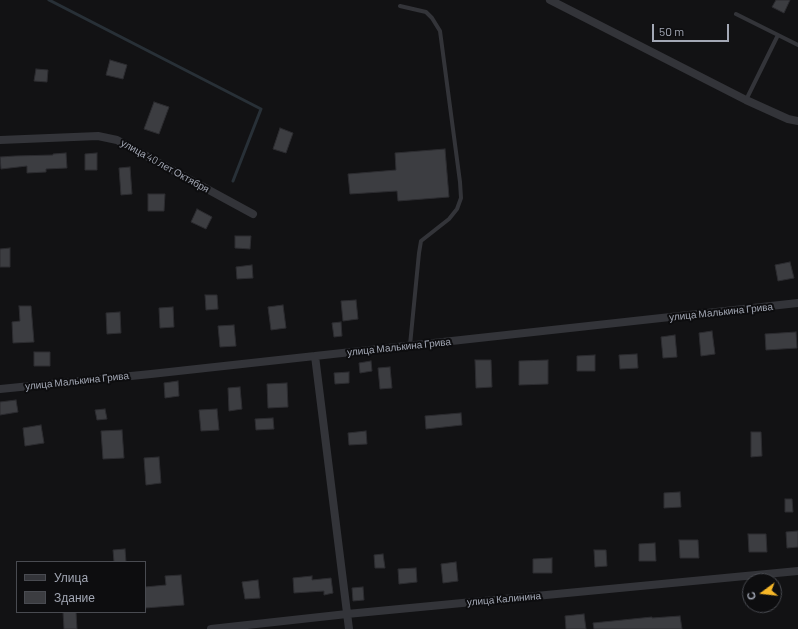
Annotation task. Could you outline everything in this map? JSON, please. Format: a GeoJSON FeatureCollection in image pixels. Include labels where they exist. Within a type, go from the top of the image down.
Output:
{"type":"FeatureCollection","features":[{"type":"Feature","properties":{"kind":"street"},"geometry":{"type":"LineString","coordinates":[[550,0],[746,100],[798,121]]}},
{"type":"Feature","properties":{"kind":"street","name":"улица 40 лет Октября"},"geometry":{"type":"LineString","coordinates":[[0,140],[98,136],[117,140],[253,214]]}},
{"type":"Feature","properties":{"kind":"street","name":"улица Малькина Грива"},"geometry":{"type":"LineString","coordinates":[[0,389],[798,303]]}},
{"type":"Feature","properties":{"kind":"street"},"geometry":{"type":"LineString","coordinates":[[315,356],[349,629]]}},
{"type":"Feature","properties":{"kind":"street","name":"улица Калинина"},"geometry":{"type":"LineString","coordinates":[[211,629],[347,614],[798,571]]}},
{"type":"Feature","properties":{"kind":"lane"},"geometry":{"type":"LineString","coordinates":[[400,6],[426,12],[432,18],[440,31],[461,198],[458,209],[449,219],[422,241],[418,253],[410,346]]}},
{"type":"Feature","properties":{"kind":"lane"},"geometry":{"type":"LineString","coordinates":[[736,14],[798,45]]}},
{"type":"Feature","properties":{"kind":"lane"},"geometry":{"type":"LineString","coordinates":[[746,100],[778,36]]}},
{"type":"Feature","properties":{"kind":"building"},"geometry":{"type":"Polygon","coordinates":[[[776,0],[790,0],[784,13],[772,7],[776,0]]]}},
{"type":"Feature","properties":{"kind":"building"},"geometry":{"type":"Polygon","coordinates":[[[110,60],[127,65],[123,79],[106,75],[110,60]]]}},
{"type":"Feature","properties":{"kind":"building"},"geometry":{"type":"Polygon","coordinates":[[[36,69],[48,70],[47,82],[34,81],[36,69]]]}},
{"type":"Feature","properties":{"kind":"building"},"geometry":{"type":"Polygon","coordinates":[[[154,102],[169,107],[159,134],[144,129],[154,102]]]}},
{"type":"Feature","properties":{"kind":"building"},"geometry":{"type":"Polygon","coordinates":[[[280,128],[293,133],[286,153],[273,149],[280,128]]]}},
{"type":"Feature","properties":{"kind":"building"},"geometry":{"type":"Polygon","coordinates":[[[445,149],[449,197],[398,201],[397,191],[350,194],[348,174],[396,170],[395,153],[445,149]]]}},
{"type":"Feature","properties":{"kind":"building"},"geometry":{"type":"Polygon","coordinates":[[[66,153],[67,168],[46,169],[46,172],[27,173],[27,166],[1,169],[0,157],[53,155],[66,153]]]}},
{"type":"Feature","properties":{"kind":"building"},"geometry":{"type":"Polygon","coordinates":[[[97,153],[97,170],[85,170],[85,154],[97,153]]]}},
{"type":"Feature","properties":{"kind":"building"},"geometry":{"type":"Polygon","coordinates":[[[130,167],[132,194],[121,195],[119,168],[130,167]]]}},
{"type":"Feature","properties":{"kind":"building"},"geometry":{"type":"Polygon","coordinates":[[[148,194],[165,194],[164,211],[148,211],[148,194]]]}},
{"type":"Feature","properties":{"kind":"building"},"geometry":{"type":"Polygon","coordinates":[[[197,209],[212,217],[206,229],[191,222],[197,209]]]}},
{"type":"Feature","properties":{"kind":"building"},"geometry":{"type":"Polygon","coordinates":[[[235,236],[251,236],[250,249],[235,248],[235,236]]]}},
{"type":"Feature","properties":{"kind":"building"},"geometry":{"type":"Polygon","coordinates":[[[10,248],[10,267],[0,267],[0,249],[10,248]]]}},
{"type":"Feature","properties":{"kind":"building"},"geometry":{"type":"Polygon","coordinates":[[[790,262],[794,278],[778,281],[775,265],[790,262]]]}},
{"type":"Feature","properties":{"kind":"building"},"geometry":{"type":"Polygon","coordinates":[[[252,265],[253,278],[237,279],[236,267],[252,265]]]}},
{"type":"Feature","properties":{"kind":"building"},"geometry":{"type":"Polygon","coordinates":[[[205,295],[217,295],[218,309],[206,310],[205,295]]]}},
{"type":"Feature","properties":{"kind":"building"},"geometry":{"type":"Polygon","coordinates":[[[356,300],[358,319],[343,321],[341,301],[356,300]]]}},
{"type":"Feature","properties":{"kind":"building"},"geometry":{"type":"Polygon","coordinates":[[[283,305],[286,328],[271,330],[268,307],[283,305]]]}},
{"type":"Feature","properties":{"kind":"building"},"geometry":{"type":"Polygon","coordinates":[[[19,306],[31,306],[34,342],[13,343],[12,322],[20,321],[19,306]]]}},
{"type":"Feature","properties":{"kind":"building"},"geometry":{"type":"Polygon","coordinates":[[[173,307],[174,327],[160,328],[159,308],[173,307]]]}},
{"type":"Feature","properties":{"kind":"building"},"geometry":{"type":"Polygon","coordinates":[[[120,312],[121,333],[107,334],[106,313],[120,312]]]}},
{"type":"Feature","properties":{"kind":"building"},"geometry":{"type":"Polygon","coordinates":[[[341,322],[342,336],[334,337],[332,323],[341,322]]]}},
{"type":"Feature","properties":{"kind":"building"},"geometry":{"type":"Polygon","coordinates":[[[234,325],[236,346],[220,347],[218,326],[234,325]]]}},
{"type":"Feature","properties":{"kind":"building"},"geometry":{"type":"Polygon","coordinates":[[[712,331],[715,354],[701,356],[699,333],[712,331]]]}},
{"type":"Feature","properties":{"kind":"building"},"geometry":{"type":"Polygon","coordinates":[[[796,332],[797,348],[766,350],[765,334],[796,332]]]}},
{"type":"Feature","properties":{"kind":"building"},"geometry":{"type":"Polygon","coordinates":[[[675,335],[677,357],[663,358],[661,337],[675,335]]]}},
{"type":"Feature","properties":{"kind":"building"},"geometry":{"type":"Polygon","coordinates":[[[34,352],[50,352],[50,366],[34,366],[34,352]]]}},
{"type":"Feature","properties":{"kind":"building"},"geometry":{"type":"Polygon","coordinates":[[[637,354],[638,368],[620,369],[619,355],[637,354]]]}},
{"type":"Feature","properties":{"kind":"building"},"geometry":{"type":"Polygon","coordinates":[[[595,355],[595,371],[577,371],[577,356],[595,355]]]}},
{"type":"Feature","properties":{"kind":"building"},"geometry":{"type":"Polygon","coordinates":[[[475,360],[491,360],[492,387],[476,388],[475,360]]]}},
{"type":"Feature","properties":{"kind":"building"},"geometry":{"type":"Polygon","coordinates":[[[548,360],[548,384],[519,385],[519,361],[548,360]]]}},
{"type":"Feature","properties":{"kind":"building"},"geometry":{"type":"Polygon","coordinates":[[[371,361],[372,371],[360,373],[359,363],[371,361]]]}},
{"type":"Feature","properties":{"kind":"building"},"geometry":{"type":"Polygon","coordinates":[[[390,367],[392,388],[380,389],[378,368],[390,367]]]}},
{"type":"Feature","properties":{"kind":"building"},"geometry":{"type":"Polygon","coordinates":[[[349,372],[349,383],[335,384],[334,373],[349,372]]]}},
{"type":"Feature","properties":{"kind":"building"},"geometry":{"type":"Polygon","coordinates":[[[178,381],[179,396],[165,398],[164,383],[178,381]]]}},
{"type":"Feature","properties":{"kind":"building"},"geometry":{"type":"Polygon","coordinates":[[[287,383],[288,407],[268,408],[267,384],[287,383]]]}},
{"type":"Feature","properties":{"kind":"building"},"geometry":{"type":"Polygon","coordinates":[[[240,387],[242,409],[229,411],[228,388],[240,387]]]}},
{"type":"Feature","properties":{"kind":"building"},"geometry":{"type":"Polygon","coordinates":[[[16,400],[18,412],[0,415],[0,402],[16,400]]]}},
{"type":"Feature","properties":{"kind":"building"},"geometry":{"type":"Polygon","coordinates":[[[105,409],[107,419],[97,420],[95,410],[105,409]]]}},
{"type":"Feature","properties":{"kind":"building"},"geometry":{"type":"Polygon","coordinates":[[[217,409],[219,430],[201,431],[199,410],[217,409]]]}},
{"type":"Feature","properties":{"kind":"building"},"geometry":{"type":"Polygon","coordinates":[[[461,413],[462,425],[426,429],[425,416],[461,413]]]}},
{"type":"Feature","properties":{"kind":"building"},"geometry":{"type":"Polygon","coordinates":[[[273,418],[274,429],[256,430],[255,419],[273,418]]]}},
{"type":"Feature","properties":{"kind":"building"},"geometry":{"type":"Polygon","coordinates":[[[41,425],[44,443],[25,446],[23,428],[41,425]]]}},
{"type":"Feature","properties":{"kind":"building"},"geometry":{"type":"Polygon","coordinates":[[[122,430],[124,458],[103,459],[101,431],[122,430]]]}},
{"type":"Feature","properties":{"kind":"building"},"geometry":{"type":"Polygon","coordinates":[[[366,431],[367,444],[349,445],[348,433],[366,431]]]}},
{"type":"Feature","properties":{"kind":"building"},"geometry":{"type":"Polygon","coordinates":[[[751,432],[761,432],[762,456],[751,457],[751,432]]]}},
{"type":"Feature","properties":{"kind":"building"},"geometry":{"type":"Polygon","coordinates":[[[159,457],[161,483],[146,485],[144,458],[159,457]]]}},
{"type":"Feature","properties":{"kind":"building"},"geometry":{"type":"Polygon","coordinates":[[[680,492],[681,507],[664,508],[664,493],[680,492]]]}},
{"type":"Feature","properties":{"kind":"building"},"geometry":{"type":"Polygon","coordinates":[[[785,499],[792,499],[793,512],[785,512],[785,499]]]}},
{"type":"Feature","properties":{"kind":"building"},"geometry":{"type":"Polygon","coordinates":[[[798,531],[798,547],[787,548],[786,532],[798,531]]]}},
{"type":"Feature","properties":{"kind":"building"},"geometry":{"type":"Polygon","coordinates":[[[748,534],[766,534],[767,552],[749,552],[748,534]]]}},
{"type":"Feature","properties":{"kind":"building"},"geometry":{"type":"Polygon","coordinates":[[[679,540],[698,540],[699,558],[680,558],[679,540]]]}},
{"type":"Feature","properties":{"kind":"building"},"geometry":{"type":"Polygon","coordinates":[[[655,543],[656,561],[639,561],[639,544],[655,543]]]}},
{"type":"Feature","properties":{"kind":"building"},"geometry":{"type":"Polygon","coordinates":[[[125,549],[126,561],[114,561],[113,550],[125,549]]]}},
{"type":"Feature","properties":{"kind":"building"},"geometry":{"type":"Polygon","coordinates":[[[594,550],[606,550],[607,566],[595,567],[594,550]]]}},
{"type":"Feature","properties":{"kind":"building"},"geometry":{"type":"Polygon","coordinates":[[[383,554],[385,568],[375,568],[374,555],[383,554]]]}},
{"type":"Feature","properties":{"kind":"building"},"geometry":{"type":"Polygon","coordinates":[[[552,558],[552,573],[533,573],[533,559],[552,558]]]}},
{"type":"Feature","properties":{"kind":"building"},"geometry":{"type":"Polygon","coordinates":[[[456,562],[458,581],[443,583],[441,564],[456,562]]]}},
{"type":"Feature","properties":{"kind":"building"},"geometry":{"type":"Polygon","coordinates":[[[416,568],[417,582],[399,584],[398,569],[416,568]]]}},
{"type":"Feature","properties":{"kind":"building"},"geometry":{"type":"Polygon","coordinates":[[[181,575],[184,605],[146,608],[146,587],[166,585],[165,576],[181,575]]]}},
{"type":"Feature","properties":{"kind":"building"},"geometry":{"type":"Polygon","coordinates":[[[312,576],[312,580],[331,578],[333,593],[324,595],[324,591],[294,593],[293,578],[312,576]]]}},
{"type":"Feature","properties":{"kind":"building"},"geometry":{"type":"Polygon","coordinates":[[[258,580],[260,598],[245,599],[242,582],[258,580]]]}},
{"type":"Feature","properties":{"kind":"building"},"geometry":{"type":"Polygon","coordinates":[[[363,587],[364,600],[353,601],[352,588],[363,587]]]}},
{"type":"Feature","properties":{"kind":"building"},"geometry":{"type":"Polygon","coordinates":[[[63,613],[76,613],[77,629],[64,629],[63,613]]]}},
{"type":"Feature","properties":{"kind":"building"},"geometry":{"type":"Polygon","coordinates":[[[584,614],[586,629],[566,629],[565,616],[584,614]]]}},
{"type":"Feature","properties":{"kind":"building"},"geometry":{"type":"Polygon","coordinates":[[[680,616],[682,629],[594,629],[593,623],[652,617],[680,616]]]}},
{"type":"Feature","properties":{"kind":"waterway"},"geometry":{"type":"LineString","coordinates":[[49,0],[261,109],[233,181]]}}]}
